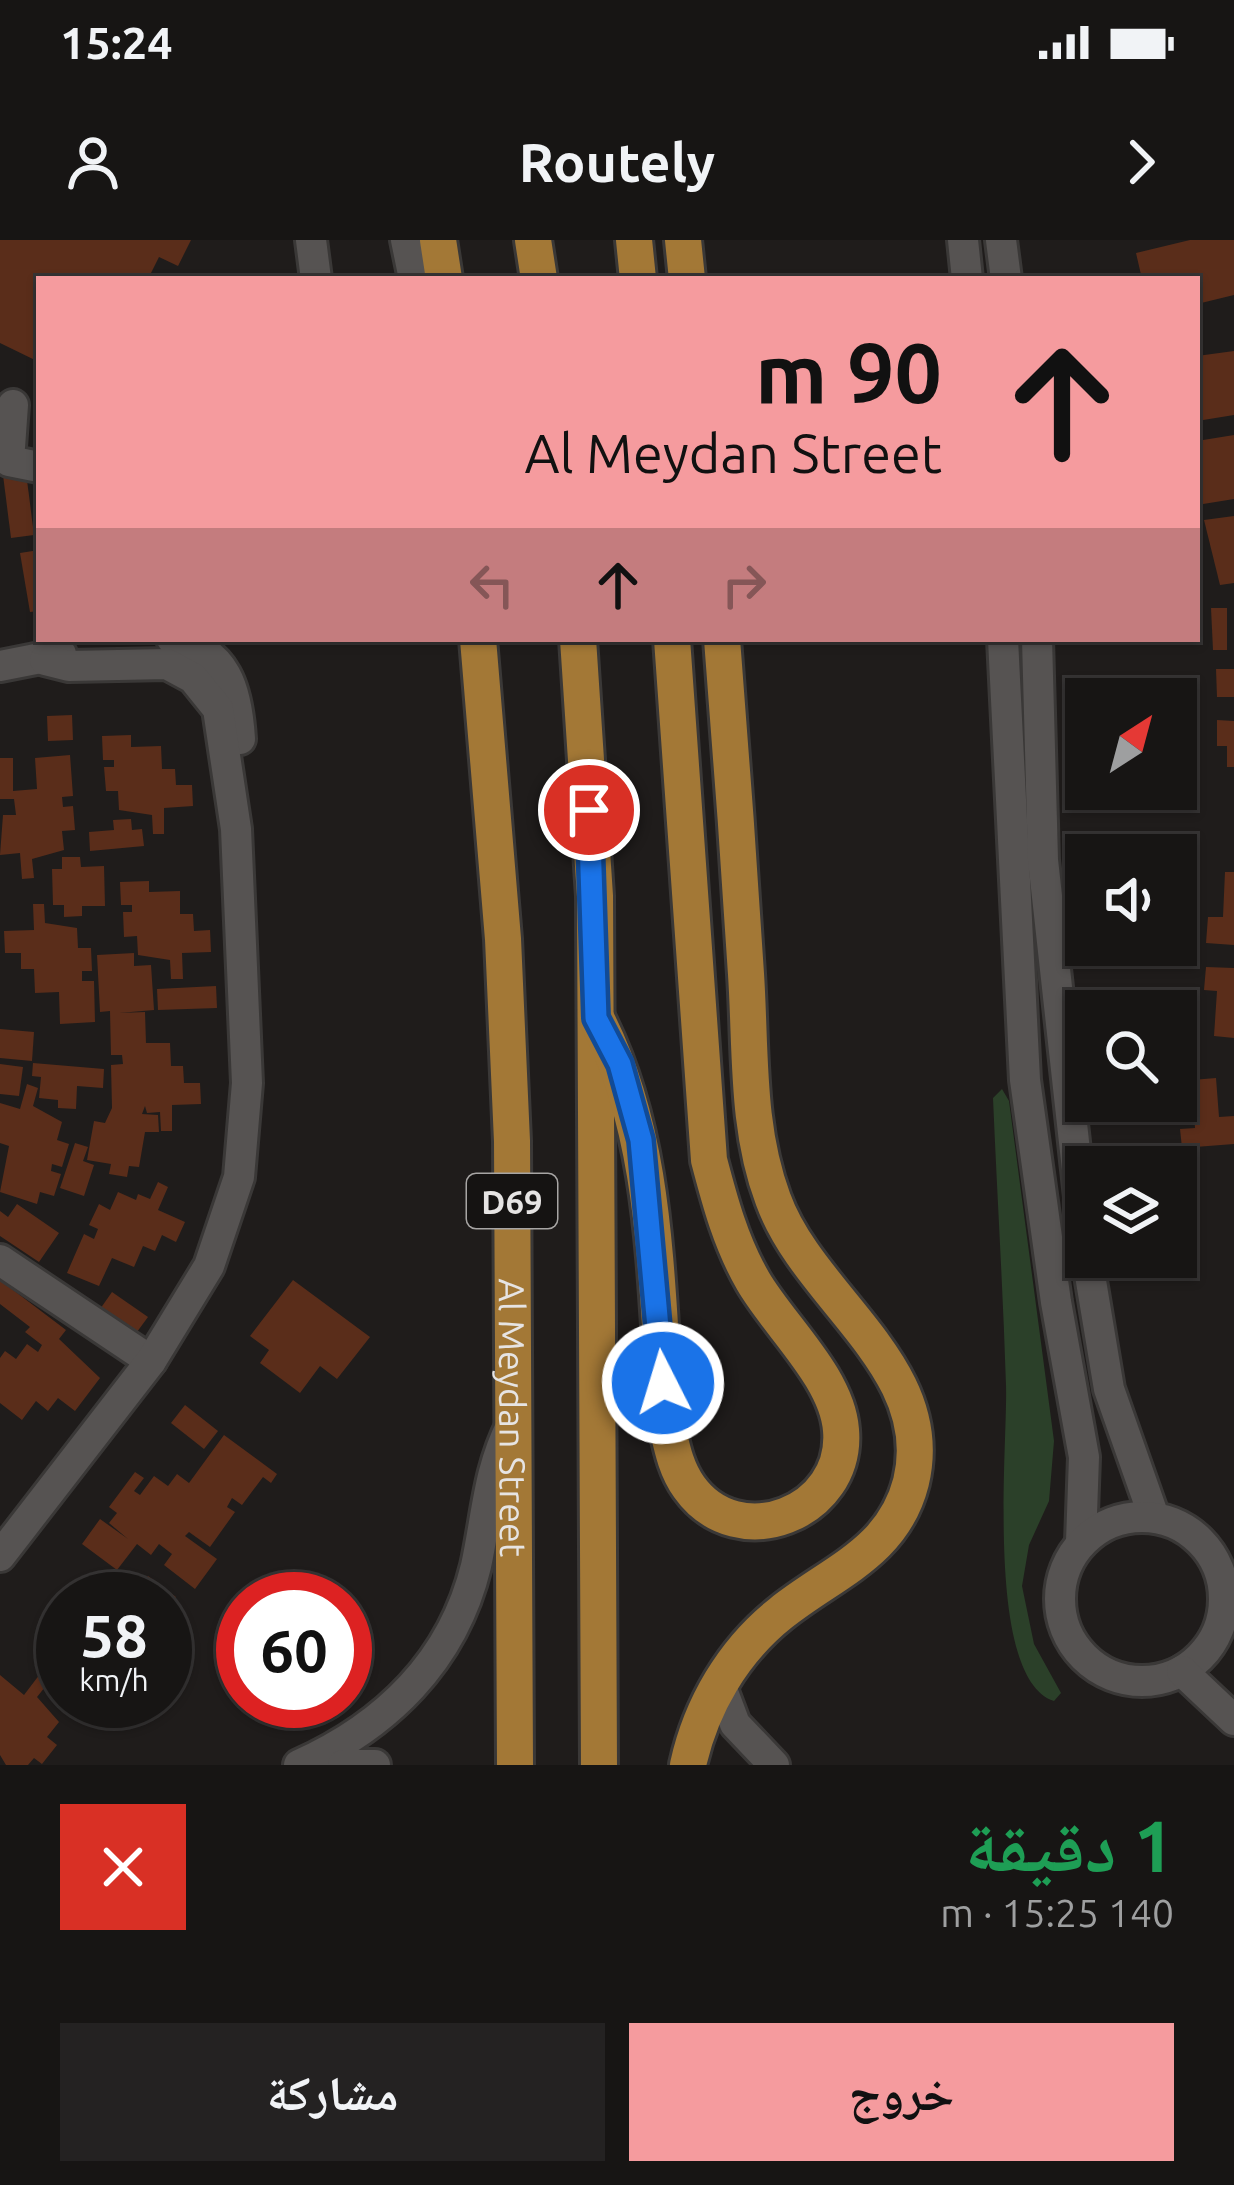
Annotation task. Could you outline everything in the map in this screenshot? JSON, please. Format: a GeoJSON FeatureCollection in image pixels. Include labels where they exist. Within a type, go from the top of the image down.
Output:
{"type":"FeatureCollection","features":[{"type":"Feature","properties":{"kind":"main road"},"geometry":{"type":"LineString","coordinates":[[439,240],[444,276]]}},
{"type":"Feature","properties":{"kind":"main road"},"geometry":{"type":"LineString","coordinates":[[533,240],[539,276]]}},
{"type":"Feature","properties":{"kind":"main road"},"geometry":{"type":"LineString","coordinates":[[634,240],[638,276]]}},
{"type":"Feature","properties":{"kind":"main road"},"geometry":{"type":"LineString","coordinates":[[683,240],[687,276]]}},
{"type":"Feature","properties":{"kind":"main road","name":"Al Meydan Street"},"geometry":{"type":"LineString","coordinates":[[478,642],[503,939],[512,1141],[514,1765]]}},
{"type":"Feature","properties":{"kind":"main road","name":"D69"},"geometry":{"type":"LineString","coordinates":[[578,642],[596,1018],[599,1765]]}},
{"type":"Feature","properties":{"kind":"main road"},"geometry":{"type":"LineString","coordinates":[[596,1018],[625,1077],[641,1140],[667,1426],[679,1471],[706,1506],[726,1516],[762,1522],[781,1519],[813,1502],[826,1487],[841,1453],[842,1434],[833,1398],[773,1314],[733,1240],[709,1160],[672,642]]}},
{"type":"Feature","properties":{"kind":"main road"},"geometry":{"type":"LineString","coordinates":[[690,1756],[720,1684],[780,1613],[877,1545],[904,1504],[915,1453],[914,1423],[896,1374],[804,1260],[760,1161],[750,1079],[722,642]]}},
{"type":"Feature","properties":{"kind":"street"},"geometry":{"type":"LineString","coordinates":[[311,240],[316,276]]}},
{"type":"Feature","properties":{"kind":"street"},"geometry":{"type":"LineString","coordinates":[[406,240],[413,276]]}},
{"type":"Feature","properties":{"kind":"street"},"geometry":{"type":"LineString","coordinates":[[962,240],[967,276]]}},
{"type":"Feature","properties":{"kind":"street"},"geometry":{"type":"LineString","coordinates":[[1001,240],[1006,276]]}},
{"type":"Feature","properties":{"kind":"street"},"geometry":{"type":"LineString","coordinates":[[17,405],[9,461],[36,466]]}},
{"type":"Feature","properties":{"kind":"street"},"geometry":{"type":"LineString","coordinates":[[0,666],[130,642]]}},
{"type":"Feature","properties":{"kind":"street"},"geometry":{"type":"LineString","coordinates":[[179,642],[213,656],[235,690],[242,793],[236,829]]}},
{"type":"Feature","properties":{"kind":"street"},"geometry":{"type":"LineString","coordinates":[[1004,642],[1025,1080],[1084,1456],[1081,1542],[1063,1573],[1059,1608],[1082,1656],[1129,1680],[1182,1671],[1226,1642],[1229,1594],[1214,1558],[1197,1538],[1154,1517],[1122,1518],[1081,1542]]}},
{"type":"Feature","properties":{"kind":"street"},"geometry":{"type":"LineString","coordinates":[[1036,642],[1043,860],[1074,1146]]}},
{"type":"Feature","properties":{"kind":"street"},"geometry":{"type":"LineString","coordinates":[[0,1556],[151,1361],[209,1266],[238,1177],[247,1083],[236,829],[224,778],[223,721],[194,678],[152,661],[69,666],[44,660]]}},
{"type":"Feature","properties":{"kind":"street"},"geometry":{"type":"LineString","coordinates":[[0,1259],[151,1361]]}},
{"type":"Feature","properties":{"kind":"street"},"geometry":{"type":"LineString","coordinates":[[1090,1278],[1109,1389],[1154,1517]]}},
{"type":"Feature","properties":{"kind":"street"},"geometry":{"type":"LineString","coordinates":[[299,1765],[341,1746],[389,1712],[443,1646],[476,1567],[488,1482],[512,1424]]}},
{"type":"Feature","properties":{"kind":"street"},"geometry":{"type":"LineString","coordinates":[[1197,1538],[1234,1534]]}},
{"type":"Feature","properties":{"kind":"street"},"geometry":{"type":"LineString","coordinates":[[1182,1671],[1234,1720]]}},
{"type":"Feature","properties":{"kind":"street"},"geometry":{"type":"LineString","coordinates":[[720,1684],[725,1705],[774,1765]]}},
{"type":"Feature","properties":{"kind":"street"},"geometry":{"type":"LineString","coordinates":[[690,1756],[750,1740]]}},
{"type":"Feature","properties":{"kind":"street"},"geometry":{"type":"LineString","coordinates":[[343,1765],[375,1765]]}},
{"type":"Feature","properties":{"kind":"green space"},"geometry":{"type":"Polygon","coordinates":[[[1002,1089],[1009,1101],[1054,1441],[1049,1501],[1029,1545],[1022,1586],[1034,1644],[1061,1693],[1054,1701],[1032,1683],[1017,1650],[1004,1557],[1006,1385],[993,1098],[1002,1089]]]}},
{"type":"Feature","properties":{"kind":"building"},"geometry":{"type":"Polygon","coordinates":[[[0,240],[191,240],[178,266],[159,257],[150,276],[36,276],[36,361],[0,343],[0,240]]]}},
{"type":"Feature","properties":{"kind":"building"},"geometry":{"type":"Polygon","coordinates":[[[1190,240],[1234,240],[1234,295],[1200,303],[1200,276],[1141,276],[1136,253],[1190,240]]]}},
{"type":"Feature","properties":{"kind":"building"},"geometry":{"type":"Polygon","coordinates":[[[1234,351],[1234,415],[1200,421],[1200,356],[1234,351]]]}},
{"type":"Feature","properties":{"kind":"building"},"geometry":{"type":"Polygon","coordinates":[[[1234,435],[1234,499],[1200,505],[1200,441],[1234,435]]]}},
{"type":"Feature","properties":{"kind":"building"},"geometry":{"type":"Polygon","coordinates":[[[26,472],[34,535],[11,538],[3,475],[26,472]]]}},
{"type":"Feature","properties":{"kind":"building"},"geometry":{"type":"Polygon","coordinates":[[[1234,516],[1234,583],[1220,585],[1204,520],[1234,516]]]}},
{"type":"Feature","properties":{"kind":"building"},"geometry":{"type":"Polygon","coordinates":[[[36,550],[36,611],[30,612],[20,553],[36,550]]]}},
{"type":"Feature","properties":{"kind":"building"},"geometry":{"type":"Polygon","coordinates":[[[1211,608],[1227,608],[1227,650],[1213,650],[1211,608]]]}},
{"type":"Feature","properties":{"kind":"building"},"geometry":{"type":"Polygon","coordinates":[[[1216,669],[1234,669],[1234,697],[1217,697],[1216,669]]]}},
{"type":"Feature","properties":{"kind":"building"},"geometry":{"type":"Polygon","coordinates":[[[72,715],[73,740],[48,741],[47,716],[72,715]]]}},
{"type":"Feature","properties":{"kind":"building"},"geometry":{"type":"Polygon","coordinates":[[[1217,720],[1234,721],[1234,767],[1227,767],[1227,746],[1217,746],[1217,720]]]}},
{"type":"Feature","properties":{"kind":"building"},"geometry":{"type":"Polygon","coordinates":[[[131,735],[131,747],[161,746],[162,769],[175,769],[176,785],[192,785],[193,806],[164,808],[164,834],[153,834],[152,815],[119,810],[118,791],[106,791],[104,767],[114,767],[114,760],[103,760],[102,736],[131,735]]]}},
{"type":"Feature","properties":{"kind":"building"},"geometry":{"type":"Polygon","coordinates":[[[70,755],[73,796],[62,797],[63,807],[73,806],[75,830],[62,831],[64,850],[32,859],[34,878],[22,879],[20,853],[0,855],[3,815],[16,815],[14,799],[0,799],[0,758],[13,758],[13,791],[37,789],[35,758],[70,755]]]}},
{"type":"Feature","properties":{"kind":"building"},"geometry":{"type":"Polygon","coordinates":[[[131,819],[132,830],[142,829],[144,846],[90,851],[89,832],[114,830],[113,820],[131,819]]]}},
{"type":"Feature","properties":{"kind":"building"},"geometry":{"type":"Polygon","coordinates":[[[62,857],[80,857],[81,867],[104,866],[105,906],[82,906],[82,916],[64,917],[64,905],[53,905],[52,869],[62,869],[62,857]]]}},
{"type":"Feature","properties":{"kind":"building"},"geometry":{"type":"Polygon","coordinates":[[[1225,872],[1234,872],[1234,945],[1206,943],[1208,917],[1223,917],[1225,872]]]}},
{"type":"Feature","properties":{"kind":"building"},"geometry":{"type":"Polygon","coordinates":[[[149,881],[149,892],[180,891],[180,914],[193,914],[194,931],[210,930],[211,952],[182,953],[183,979],[171,979],[170,960],[138,955],[137,936],[124,937],[123,912],[132,912],[132,905],[121,905],[120,882],[149,881]]]}},
{"type":"Feature","properties":{"kind":"building"},"geometry":{"type":"Polygon","coordinates":[[[33,904],[44,904],[45,923],[77,928],[78,948],[91,948],[92,971],[82,971],[82,981],[94,981],[95,1022],[60,1024],[59,992],[35,993],[34,969],[21,969],[21,953],[5,953],[4,931],[34,930],[33,904]]]}},
{"type":"Feature","properties":{"kind":"building"},"geometry":{"type":"Polygon","coordinates":[[[134,953],[134,966],[151,965],[154,1010],[119,1013],[145,1012],[146,1043],[170,1043],[171,1066],[183,1066],[184,1083],[200,1083],[201,1104],[172,1105],[172,1131],[161,1131],[160,1112],[147,1113],[145,1106],[142,1114],[158,1115],[159,1132],[145,1132],[139,1167],[129,1166],[127,1177],[109,1174],[111,1164],[87,1160],[94,1121],[105,1123],[112,1108],[111,1065],[123,1064],[122,1055],[111,1055],[110,1011],[100,1012],[97,955],[134,953]]]}},
{"type":"Feature","properties":{"kind":"building"},"geometry":{"type":"Polygon","coordinates":[[[1206,967],[1234,968],[1234,1038],[1214,1036],[1217,991],[1204,990],[1206,967]]]}},
{"type":"Feature","properties":{"kind":"building"},"geometry":{"type":"Polygon","coordinates":[[[216,986],[217,1008],[158,1010],[157,989],[216,986]]]}},
{"type":"Feature","properties":{"kind":"building"},"geometry":{"type":"Polygon","coordinates":[[[0,1029],[34,1032],[32,1061],[0,1058],[0,1029]]]}},
{"type":"Feature","properties":{"kind":"building"},"geometry":{"type":"Polygon","coordinates":[[[33,1063],[104,1069],[103,1088],[77,1086],[76,1109],[58,1108],[58,1100],[39,1098],[41,1077],[32,1076],[33,1063]]]}},
{"type":"Feature","properties":{"kind":"building"},"geometry":{"type":"Polygon","coordinates":[[[0,1064],[23,1067],[19,1096],[0,1094],[0,1064]]]}},
{"type":"Feature","properties":{"kind":"building"},"geometry":{"type":"Polygon","coordinates":[[[1216,1078],[1219,1117],[1234,1116],[1234,1144],[1182,1146],[1180,1129],[1195,1128],[1197,1122],[1197,1080],[1216,1078]]]}},
{"type":"Feature","properties":{"kind":"building"},"geometry":{"type":"Polygon","coordinates":[[[27,1084],[38,1088],[33,1106],[62,1122],[57,1140],[69,1144],[62,1167],[52,1164],[51,1171],[61,1174],[54,1196],[40,1192],[37,1204],[0,1192],[9,1146],[0,1143],[0,1103],[20,1109],[27,1084]]]}},
{"type":"Feature","properties":{"kind":"building"},"geometry":{"type":"Polygon","coordinates":[[[75,1143],[88,1147],[83,1161],[94,1165],[84,1196],[60,1188],[75,1143]]]}},
{"type":"Feature","properties":{"kind":"building"},"geometry":{"type":"Polygon","coordinates":[[[158,1182],[168,1187],[158,1210],[185,1222],[176,1242],[162,1235],[155,1251],[143,1246],[134,1267],[112,1258],[99,1286],[67,1273],[84,1234],[94,1239],[98,1229],[89,1225],[99,1204],[110,1210],[118,1192],[136,1200],[138,1194],[150,1199],[158,1182]]]}},
{"type":"Feature","properties":{"kind":"building"},"geometry":{"type":"Polygon","coordinates":[[[17,1204],[59,1233],[39,1262],[0,1236],[0,1211],[8,1217],[17,1204]]]}},
{"type":"Feature","properties":{"kind":"building"},"geometry":{"type":"Polygon","coordinates":[[[0,1280],[66,1330],[59,1339],[100,1378],[75,1411],[58,1398],[48,1411],[36,1401],[22,1420],[0,1403],[0,1358],[5,1351],[16,1359],[27,1344],[38,1352],[42,1345],[25,1332],[30,1327],[0,1304],[0,1280]]]}},
{"type":"Feature","properties":{"kind":"building"},"geometry":{"type":"Polygon","coordinates":[[[293,1280],[370,1337],[337,1379],[320,1366],[300,1393],[260,1363],[269,1350],[250,1336],[293,1280]]]}},
{"type":"Feature","properties":{"kind":"building"},"geometry":{"type":"Polygon","coordinates":[[[112,1292],[148,1317],[134,1336],[98,1312],[112,1292]]]}},
{"type":"Feature","properties":{"kind":"building"},"geometry":{"type":"Polygon","coordinates":[[[185,1405],[218,1431],[204,1449],[171,1423],[185,1405]]]}},
{"type":"Feature","properties":{"kind":"building"},"geometry":{"type":"Polygon","coordinates":[[[224,1435],[277,1474],[271,1483],[263,1477],[242,1505],[232,1498],[227,1507],[235,1512],[210,1547],[189,1532],[185,1536],[217,1559],[195,1589],[192,1572],[173,1572],[164,1565],[172,1554],[159,1544],[151,1555],[137,1544],[117,1570],[82,1544],[100,1519],[128,1539],[109,1523],[117,1513],[109,1507],[135,1472],[144,1478],[134,1491],[140,1495],[154,1476],[168,1486],[177,1474],[189,1483],[224,1435]]]}},
{"type":"Feature","properties":{"kind":"building"},"geometry":{"type":"Polygon","coordinates":[[[0,1675],[24,1695],[36,1679],[36,1728],[54,1728],[47,1737],[57,1745],[42,1764],[34,1758],[28,1765],[6,1765],[0,1755],[0,1675]]]}},
{"type":"Feature","properties":{"kind":"route"},"geometry":{"type":"LineString","coordinates":[[589,810],[596,1018],[620,1064],[641,1140],[663,1383]]}}]}
